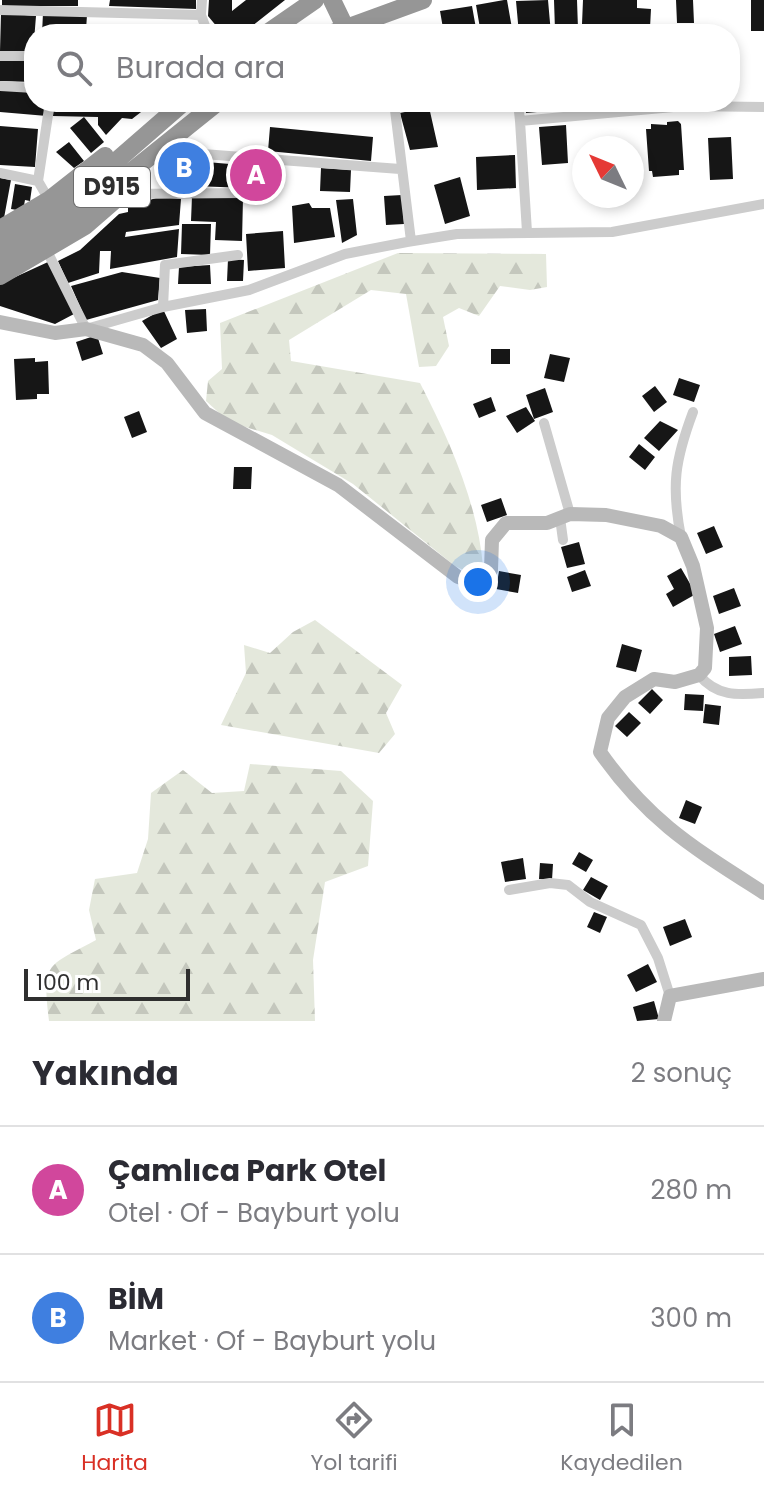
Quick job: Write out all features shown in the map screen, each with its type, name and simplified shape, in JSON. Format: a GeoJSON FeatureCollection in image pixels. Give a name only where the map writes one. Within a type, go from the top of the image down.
{"type":"FeatureCollection","features":[{"type":"Feature","properties":{"kind":"highway"},"geometry":{"type":"LineString","coordinates":[[280,24],[315,0]]}},
{"type":"Feature","properties":{"kind":"highway"},"geometry":{"type":"LineString","coordinates":[[332,0],[336,24]]}},
{"type":"Feature","properties":{"kind":"highway"},"geometry":{"type":"LineString","coordinates":[[375,24],[390,5],[423,0]]}},
{"type":"Feature","properties":{"kind":"highway","name":"D915"},"geometry":{"type":"LineString","coordinates":[[0,248],[53,216],[172,112]]}},
{"type":"Feature","properties":{"kind":"highway","name":"D915"},"geometry":{"type":"LineString","coordinates":[[0,262],[81,212],[205,112]]}},
{"type":"Feature","properties":{"kind":"highway"},"geometry":{"type":"LineString","coordinates":[[0,276],[47,251],[94,219],[183,129]]}},
{"type":"Feature","properties":{"kind":"highway"},"geometry":{"type":"LineString","coordinates":[[0,229],[49,200],[108,154],[139,140]]}},
{"type":"Feature","properties":{"kind":"street"},"geometry":{"type":"LineString","coordinates":[[202,0],[201,15],[204,24]]}},
{"type":"Feature","properties":{"kind":"street"},"geometry":{"type":"LineString","coordinates":[[0,10],[201,15]]}},
{"type":"Feature","properties":{"kind":"street"},"geometry":{"type":"LineString","coordinates":[[0,56],[24,56]]}},
{"type":"Feature","properties":{"kind":"street"},"geometry":{"type":"LineString","coordinates":[[0,86],[24,87]]}},
{"type":"Feature","properties":{"kind":"street"},"geometry":{"type":"LineString","coordinates":[[740,107],[764,107]]}},
{"type":"Feature","properties":{"kind":"street"},"geometry":{"type":"LineString","coordinates":[[48,112],[38,181],[49,200]]}},
{"type":"Feature","properties":{"kind":"street"},"geometry":{"type":"LineString","coordinates":[[395,112],[400,169],[408,194],[411,241]]}},
{"type":"Feature","properties":{"kind":"street"},"geometry":{"type":"LineString","coordinates":[[519,112],[527,232]]}},
{"type":"Feature","properties":{"kind":"street"},"geometry":{"type":"LineString","coordinates":[[520,121],[618,112]]}},
{"type":"Feature","properties":{"kind":"street"},"geometry":{"type":"LineString","coordinates":[[163,151],[400,169]]}},
{"type":"Feature","properties":{"kind":"street"},"geometry":{"type":"LineString","coordinates":[[0,173],[38,181]]}},
{"type":"Feature","properties":{"kind":"street"},"geometry":{"type":"LineString","coordinates":[[122,194],[245,193]]}},
{"type":"Feature","properties":{"kind":"street"},"geometry":{"type":"LineString","coordinates":[[0,322],[55,333],[86,329],[163,307],[249,290],[345,254],[411,241],[457,234],[612,232],[764,204]]}},
{"type":"Feature","properties":{"kind":"street"},"geometry":{"type":"LineString","coordinates":[[47,251],[86,329]]}},
{"type":"Feature","properties":{"kind":"street"},"geometry":{"type":"LineString","coordinates":[[163,307],[165,265],[238,255]]}},
{"type":"Feature","properties":{"kind":"street"},"geometry":{"type":"LineString","coordinates":[[86,329],[113,334],[143,345],[167,363],[205,413],[338,485],[458,577],[481,585],[491,570],[492,540],[506,523],[547,523],[565,516],[606,515],[647,523],[681,537]]}},
{"type":"Feature","properties":{"kind":"street"},"geometry":{"type":"LineString","coordinates":[[693,412],[674,466],[674,501],[707,628],[705,668],[699,675],[675,682],[654,679],[625,697],[608,718],[600,752],[624,786],[659,823],[764,893]]}},
{"type":"Feature","properties":{"kind":"street"},"geometry":{"type":"LineString","coordinates":[[544,423],[565,516],[563,540]]}},
{"type":"Feature","properties":{"kind":"street"},"geometry":{"type":"LineString","coordinates":[[699,675],[706,683],[726,694],[764,693]]}},
{"type":"Feature","properties":{"kind":"street"},"geometry":{"type":"LineString","coordinates":[[509,890],[550,883],[568,885],[590,902],[641,925],[658,958],[670,996],[664,1021]]}},
{"type":"Feature","properties":{"kind":"street"},"geometry":{"type":"LineString","coordinates":[[670,996],[764,979]]}},
{"type":"Feature","properties":{"kind":"green space"},"geometry":{"type":"Polygon","coordinates":[[[398,253],[546,254],[547,287],[530,290],[500,286],[479,316],[459,308],[443,317],[449,346],[436,366],[419,367],[406,294],[371,290],[289,340],[291,361],[420,383],[469,496],[483,567],[473,575],[455,566],[353,484],[272,435],[229,422],[206,401],[208,381],[222,369],[220,323],[398,253]]]}},
{"type":"Feature","properties":{"kind":"green space"},"geometry":{"type":"Polygon","coordinates":[[[315,620],[402,685],[386,713],[395,734],[379,753],[221,725],[246,673],[244,645],[270,653],[293,632],[315,620]]]}},
{"type":"Feature","properties":{"kind":"green space"},"geometry":{"type":"Polygon","coordinates":[[[250,764],[341,771],[373,801],[368,866],[325,882],[313,960],[315,1021],[49,1021],[46,987],[51,968],[96,940],[89,910],[95,879],[137,873],[148,839],[151,793],[183,770],[212,793],[244,791],[250,764]]]}},
{"type":"Feature","properties":{"kind":"building"},"geometry":{"type":"Polygon","coordinates":[[[2,0],[78,0],[78,6],[2,6],[2,0]]]}},
{"type":"Feature","properties":{"kind":"building"},"geometry":{"type":"Polygon","coordinates":[[[110,0],[196,0],[196,9],[109,6],[110,0]]]}},
{"type":"Feature","properties":{"kind":"building"},"geometry":{"type":"Polygon","coordinates":[[[209,0],[232,0],[232,11],[246,0],[285,0],[255,24],[215,24],[208,16],[209,0]]]}},
{"type":"Feature","properties":{"kind":"building"},"geometry":{"type":"Polygon","coordinates":[[[507,0],[511,24],[479,24],[476,5],[507,0]]]}},
{"type":"Feature","properties":{"kind":"building"},"geometry":{"type":"Polygon","coordinates":[[[548,0],[550,24],[518,24],[516,1],[548,0]]]}},
{"type":"Feature","properties":{"kind":"building"},"geometry":{"type":"Polygon","coordinates":[[[554,0],[577,0],[578,24],[555,24],[554,0]]]}},
{"type":"Feature","properties":{"kind":"building"},"geometry":{"type":"Polygon","coordinates":[[[583,0],[637,0],[637,8],[651,9],[650,24],[582,24],[583,0]]]}},
{"type":"Feature","properties":{"kind":"building"},"geometry":{"type":"Polygon","coordinates":[[[676,0],[693,0],[694,23],[677,23],[676,0]]]}},
{"type":"Feature","properties":{"kind":"building"},"geometry":{"type":"Polygon","coordinates":[[[751,0],[764,0],[764,31],[751,31],[751,0]]]}},
{"type":"Feature","properties":{"kind":"building"},"geometry":{"type":"Polygon","coordinates":[[[472,6],[475,24],[442,24],[440,11],[472,6]]]}},
{"type":"Feature","properties":{"kind":"building"},"geometry":{"type":"Polygon","coordinates":[[[1,13],[36,16],[35,24],[24,24],[24,52],[0,51],[1,13]]]}},
{"type":"Feature","properties":{"kind":"building"},"geometry":{"type":"Polygon","coordinates":[[[43,13],[87,15],[86,24],[42,24],[43,13]]]}},
{"type":"Feature","properties":{"kind":"building"},"geometry":{"type":"Polygon","coordinates":[[[0,59],[24,60],[24,82],[0,81],[0,59]]]}},
{"type":"Feature","properties":{"kind":"building"},"geometry":{"type":"Polygon","coordinates":[[[0,89],[24,91],[24,112],[47,112],[47,116],[0,112],[0,89]]]}},
{"type":"Feature","properties":{"kind":"building"},"geometry":{"type":"Polygon","coordinates":[[[53,112],[141,112],[132,119],[122,118],[106,135],[98,125],[98,117],[53,116],[53,112]]]}},
{"type":"Feature","properties":{"kind":"building"},"geometry":{"type":"Polygon","coordinates":[[[430,112],[438,147],[410,150],[400,113],[430,112]]]}},
{"type":"Feature","properties":{"kind":"building"},"geometry":{"type":"Polygon","coordinates":[[[84,117],[104,142],[91,153],[70,128],[84,117]]]}},
{"type":"Feature","properties":{"kind":"building"},"geometry":{"type":"Polygon","coordinates":[[[678,121],[681,124],[684,170],[679,170],[679,175],[653,177],[652,171],[649,171],[646,129],[651,129],[651,124],[667,125],[667,122],[678,121]]]}},
{"type":"Feature","properties":{"kind":"building"},"geometry":{"type":"Polygon","coordinates":[[[566,125],[568,163],[542,165],[539,127],[566,125]]]}},
{"type":"Feature","properties":{"kind":"building"},"geometry":{"type":"Polygon","coordinates":[[[0,126],[38,129],[35,167],[0,165],[0,126]]]}},
{"type":"Feature","properties":{"kind":"building"},"geometry":{"type":"Polygon","coordinates":[[[270,127],[373,137],[371,161],[268,151],[270,127]]]}},
{"type":"Feature","properties":{"kind":"building"},"geometry":{"type":"Polygon","coordinates":[[[731,137],[733,179],[710,180],[708,138],[731,137]]]}},
{"type":"Feature","properties":{"kind":"building"},"geometry":{"type":"Polygon","coordinates":[[[69,142],[84,161],[74,168],[56,152],[69,142]]]}},
{"type":"Feature","properties":{"kind":"building"},"geometry":{"type":"Polygon","coordinates":[[[515,155],[516,188],[477,190],[476,157],[515,155]]]}},
{"type":"Feature","properties":{"kind":"building"},"geometry":{"type":"Polygon","coordinates":[[[183,160],[265,167],[264,184],[248,183],[247,188],[167,185],[169,174],[183,160]]]}},
{"type":"Feature","properties":{"kind":"building"},"geometry":{"type":"Polygon","coordinates":[[[321,168],[351,170],[350,192],[320,191],[321,168]]]}},
{"type":"Feature","properties":{"kind":"building"},"geometry":{"type":"Polygon","coordinates":[[[460,177],[470,216],[445,224],[434,185],[460,177]]]}},
{"type":"Feature","properties":{"kind":"building"},"geometry":{"type":"Polygon","coordinates":[[[0,178],[11,180],[4,218],[0,220],[0,178]]]}},
{"type":"Feature","properties":{"kind":"building"},"geometry":{"type":"Polygon","coordinates":[[[15,184],[32,187],[30,201],[25,200],[23,211],[11,209],[15,184]]]}},
{"type":"Feature","properties":{"kind":"building"},"geometry":{"type":"Polygon","coordinates":[[[402,195],[404,224],[386,225],[384,196],[402,195]]]}},
{"type":"Feature","properties":{"kind":"building"},"geometry":{"type":"Polygon","coordinates":[[[192,196],[243,198],[242,241],[215,240],[216,222],[191,221],[192,196]]]}},
{"type":"Feature","properties":{"kind":"building"},"geometry":{"type":"Polygon","coordinates":[[[159,197],[181,199],[179,225],[126,232],[125,237],[179,229],[177,257],[110,269],[111,251],[100,251],[99,273],[68,283],[58,261],[80,250],[119,214],[128,212],[128,207],[159,197]]]}},
{"type":"Feature","properties":{"kind":"building"},"geometry":{"type":"Polygon","coordinates":[[[353,199],[357,235],[342,243],[336,200],[353,199]]]}},
{"type":"Feature","properties":{"kind":"building"},"geometry":{"type":"Polygon","coordinates":[[[309,203],[312,208],[330,208],[335,237],[294,243],[292,206],[309,203]]]}},
{"type":"Feature","properties":{"kind":"building"},"geometry":{"type":"Polygon","coordinates":[[[182,224],[211,224],[210,255],[181,254],[182,224]]]}},
{"type":"Feature","properties":{"kind":"building"},"geometry":{"type":"Polygon","coordinates":[[[283,231],[285,268],[248,271],[246,234],[283,231]]]}},
{"type":"Feature","properties":{"kind":"building"},"geometry":{"type":"Polygon","coordinates":[[[228,259],[244,260],[243,281],[227,281],[228,259]]]}},
{"type":"Feature","properties":{"kind":"building"},"geometry":{"type":"Polygon","coordinates":[[[48,262],[74,314],[55,324],[0,306],[0,284],[48,262]]]}},
{"type":"Feature","properties":{"kind":"building"},"geometry":{"type":"Polygon","coordinates":[[[210,265],[211,284],[178,284],[179,267],[210,265]]]}},
{"type":"Feature","properties":{"kind":"building"},"geometry":{"type":"Polygon","coordinates":[[[122,272],[160,278],[158,300],[86,320],[71,286],[122,272]]]}},
{"type":"Feature","properties":{"kind":"building"},"geometry":{"type":"Polygon","coordinates":[[[163,309],[177,339],[161,348],[142,321],[163,309]]]}},
{"type":"Feature","properties":{"kind":"building"},"geometry":{"type":"Polygon","coordinates":[[[206,309],[207,331],[187,333],[185,310],[206,309]]]}},
{"type":"Feature","properties":{"kind":"building"},"geometry":{"type":"Polygon","coordinates":[[[97,335],[103,354],[82,361],[76,342],[97,335]]]}},
{"type":"Feature","properties":{"kind":"building"},"geometry":{"type":"Polygon","coordinates":[[[491,349],[510,349],[510,364],[491,364],[491,349]]]}},
{"type":"Feature","properties":{"kind":"building"},"geometry":{"type":"Polygon","coordinates":[[[550,354],[570,358],[564,382],[544,378],[550,354]]]}},
{"type":"Feature","properties":{"kind":"building"},"geometry":{"type":"Polygon","coordinates":[[[35,358],[35,362],[48,361],[49,394],[37,394],[37,399],[16,400],[14,359],[35,358]]]}},
{"type":"Feature","properties":{"kind":"building"},"geometry":{"type":"Polygon","coordinates":[[[679,378],[700,385],[694,402],[673,395],[679,378]]]}},
{"type":"Feature","properties":{"kind":"building"},"geometry":{"type":"Polygon","coordinates":[[[655,386],[667,402],[654,412],[642,396],[655,386]]]}},
{"type":"Feature","properties":{"kind":"building"},"geometry":{"type":"Polygon","coordinates":[[[545,388],[553,412],[534,419],[526,395],[545,388]]]}},
{"type":"Feature","properties":{"kind":"building"},"geometry":{"type":"Polygon","coordinates":[[[491,397],[496,411],[479,418],[473,404],[491,397]]]}},
{"type":"Feature","properties":{"kind":"building"},"geometry":{"type":"Polygon","coordinates":[[[526,407],[535,421],[517,433],[506,416],[526,407]]]}},
{"type":"Feature","properties":{"kind":"building"},"geometry":{"type":"Polygon","coordinates":[[[139,411],[147,432],[132,438],[124,417],[139,411]]]}},
{"type":"Feature","properties":{"kind":"building"},"geometry":{"type":"Polygon","coordinates":[[[660,421],[678,430],[659,451],[644,438],[660,421]]]}},
{"type":"Feature","properties":{"kind":"building"},"geometry":{"type":"Polygon","coordinates":[[[639,444],[655,457],[645,470],[629,457],[639,444]]]}},
{"type":"Feature","properties":{"kind":"building"},"geometry":{"type":"Polygon","coordinates":[[[234,467],[252,467],[251,489],[233,489],[234,467]]]}},
{"type":"Feature","properties":{"kind":"building"},"geometry":{"type":"Polygon","coordinates":[[[501,498],[507,515],[487,522],[481,505],[501,498]]]}},
{"type":"Feature","properties":{"kind":"building"},"geometry":{"type":"Polygon","coordinates":[[[714,526],[723,547],[706,554],[697,533],[714,526]]]}},
{"type":"Feature","properties":{"kind":"building"},"geometry":{"type":"Polygon","coordinates":[[[579,542],[585,564],[567,568],[561,547],[579,542]]]}},
{"type":"Feature","properties":{"kind":"building"},"geometry":{"type":"Polygon","coordinates":[[[681,568],[696,594],[673,607],[666,594],[674,589],[667,576],[681,568]]]}},
{"type":"Feature","properties":{"kind":"building"},"geometry":{"type":"Polygon","coordinates":[[[585,570],[591,586],[572,592],[567,577],[585,570]]]}},
{"type":"Feature","properties":{"kind":"building"},"geometry":{"type":"Polygon","coordinates":[[[499,571],[521,575],[518,593],[496,589],[499,571]]]}},
{"type":"Feature","properties":{"kind":"building"},"geometry":{"type":"Polygon","coordinates":[[[734,588],[741,606],[719,614],[713,596],[734,588]]]}},
{"type":"Feature","properties":{"kind":"building"},"geometry":{"type":"Polygon","coordinates":[[[735,626],[742,644],[720,652],[714,634],[735,626]]]}},
{"type":"Feature","properties":{"kind":"building"},"geometry":{"type":"Polygon","coordinates":[[[622,644],[642,650],[636,672],[616,667],[622,644]]]}},
{"type":"Feature","properties":{"kind":"building"},"geometry":{"type":"Polygon","coordinates":[[[751,656],[752,675],[729,676],[729,657],[751,656]]]}},
{"type":"Feature","properties":{"kind":"building"},"geometry":{"type":"Polygon","coordinates":[[[652,689],[663,700],[650,714],[638,703],[652,689]]]}},
{"type":"Feature","properties":{"kind":"building"},"geometry":{"type":"Polygon","coordinates":[[[685,694],[704,695],[703,711],[684,710],[685,694]]]}},
{"type":"Feature","properties":{"kind":"building"},"geometry":{"type":"Polygon","coordinates":[[[705,704],[721,706],[719,725],[703,723],[705,704]]]}},
{"type":"Feature","properties":{"kind":"building"},"geometry":{"type":"Polygon","coordinates":[[[629,712],[641,723],[627,737],[615,726],[629,712]]]}},
{"type":"Feature","properties":{"kind":"building"},"geometry":{"type":"Polygon","coordinates":[[[686,800],[702,807],[695,824],[679,818],[686,800]]]}},
{"type":"Feature","properties":{"kind":"building"},"geometry":{"type":"Polygon","coordinates":[[[579,852],[593,860],[586,872],[572,864],[579,852]]]}},
{"type":"Feature","properties":{"kind":"building"},"geometry":{"type":"Polygon","coordinates":[[[523,858],[526,879],[505,882],[501,862],[523,858]]]}},
{"type":"Feature","properties":{"kind":"building"},"geometry":{"type":"Polygon","coordinates":[[[540,863],[553,864],[552,880],[539,879],[540,863]]]}},
{"type":"Feature","properties":{"kind":"building"},"geometry":{"type":"Polygon","coordinates":[[[591,877],[608,886],[600,900],[583,890],[591,877]]]}},
{"type":"Feature","properties":{"kind":"building"},"geometry":{"type":"Polygon","coordinates":[[[594,912],[607,917],[600,933],[587,927],[594,912]]]}},
{"type":"Feature","properties":{"kind":"building"},"geometry":{"type":"Polygon","coordinates":[[[685,919],[692,937],[670,946],[663,927],[685,919]]]}},
{"type":"Feature","properties":{"kind":"building"},"geometry":{"type":"Polygon","coordinates":[[[648,964],[657,982],[636,992],[627,975],[648,964]]]}},
{"type":"Feature","properties":{"kind":"building"},"geometry":{"type":"Polygon","coordinates":[[[654,1001],[659,1019],[637,1021],[633,1007],[654,1001]]]}},
{"type":"Feature","properties":{"kind":"place","name":"BİM"},"geometry":{"type":"Point","coordinates":[184,168]}},
{"type":"Feature","properties":{"kind":"place","name":"Çamlıca Park Otel"},"geometry":{"type":"Point","coordinates":[256,175]}}]}
